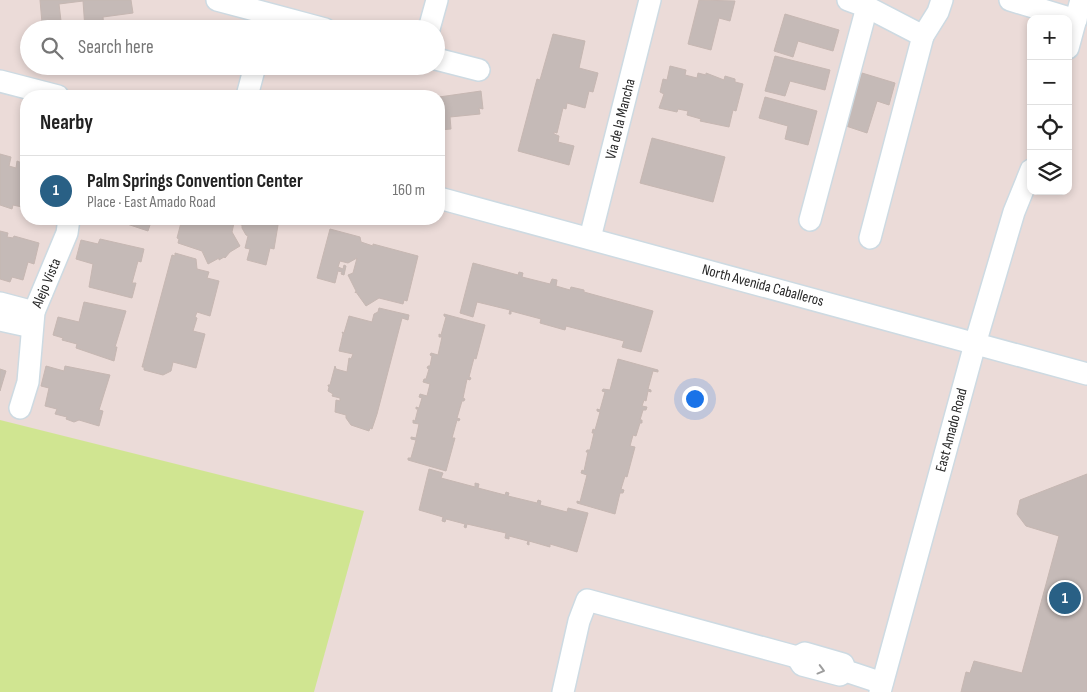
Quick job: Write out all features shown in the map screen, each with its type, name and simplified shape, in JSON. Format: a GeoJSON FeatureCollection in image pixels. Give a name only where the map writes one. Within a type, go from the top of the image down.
{"type":"FeatureCollection","features":[{"type":"Feature","properties":{"kind":"street"},"geometry":{"type":"LineString","coordinates":[[217,0],[292,20]]}},
{"type":"Feature","properties":{"kind":"street"},"geometry":{"type":"LineString","coordinates":[[432,20],[437,0]]}},
{"type":"Feature","properties":{"kind":"street","name":"Via de la Mancha"},"geometry":{"type":"LineString","coordinates":[[590,238],[650,0]]}},
{"type":"Feature","properties":{"kind":"street"},"geometry":{"type":"LineString","coordinates":[[870,238],[923,36],[938,12],[942,0]]}},
{"type":"Feature","properties":{"kind":"street"},"geometry":{"type":"LineString","coordinates":[[1010,0],[1076,20]]}},
{"type":"Feature","properties":{"kind":"street"},"geometry":{"type":"LineString","coordinates":[[1072,34],[1081,0]]}},
{"type":"Feature","properties":{"kind":"street"},"geometry":{"type":"LineString","coordinates":[[810,220],[857,3],[923,36]]}},
{"type":"Feature","properties":{"kind":"street"},"geometry":{"type":"LineString","coordinates":[[445,61],[479,70]]}},
{"type":"Feature","properties":{"kind":"street"},"geometry":{"type":"LineString","coordinates":[[249,90],[253,75]]}},
{"type":"Feature","properties":{"kind":"street"},"geometry":{"type":"LineString","coordinates":[[0,81],[35,90]]}},
{"type":"Feature","properties":{"kind":"street","name":"East Amado Road"},"geometry":{"type":"LineString","coordinates":[[881,688],[975,344],[1014,212],[1027,180]]}},
{"type":"Feature","properties":{"kind":"street","name":"North Avenida Caballeros"},"geometry":{"type":"LineString","coordinates":[[445,200],[1087,374]]}},
{"type":"Feature","properties":{"kind":"street","name":"Alejo Vista"},"geometry":{"type":"LineString","coordinates":[[20,408],[28,382],[33,320],[67,233],[68,225]]}},
{"type":"Feature","properties":{"kind":"street"},"geometry":{"type":"LineString","coordinates":[[0,303],[33,320]]}},
{"type":"Feature","properties":{"kind":"street"},"geometry":{"type":"LineString","coordinates":[[0,320],[33,320]]}},
{"type":"Feature","properties":{"kind":"street"},"geometry":{"type":"LineString","coordinates":[[563,692],[579,621],[587,600],[798,657],[805,653],[842,664],[846,671],[881,688]]}},
{"type":"Feature","properties":{"kind":"green space"},"geometry":{"type":"Polygon","coordinates":[[[0,420],[364,511],[314,692],[0,692],[0,420]]]}},
{"type":"Feature","properties":{"kind":"building"},"geometry":{"type":"Polygon","coordinates":[[[40,0],[131,0],[133,13],[103,17],[103,20],[84,20],[83,1],[59,4],[61,20],[42,20],[40,0]]]}},
{"type":"Feature","properties":{"kind":"building"},"geometry":{"type":"Polygon","coordinates":[[[699,0],[735,1],[730,21],[719,18],[711,50],[688,44],[699,0]]]}},
{"type":"Feature","properties":{"kind":"building"},"geometry":{"type":"Polygon","coordinates":[[[785,14],[839,30],[833,51],[798,41],[793,57],[774,51],[785,14]]]}},
{"type":"Feature","properties":{"kind":"building"},"geometry":{"type":"Polygon","coordinates":[[[553,34],[585,41],[579,68],[598,73],[593,92],[589,91],[585,108],[567,103],[566,109],[563,108],[557,133],[554,132],[554,134],[559,136],[558,142],[574,146],[569,165],[518,151],[537,79],[540,80],[553,34]]]}},
{"type":"Feature","properties":{"kind":"building"},"geometry":{"type":"Polygon","coordinates":[[[775,56],[830,70],[825,90],[790,81],[785,96],[765,91],[775,56]]]}},
{"type":"Feature","properties":{"kind":"building"},"geometry":{"type":"Polygon","coordinates":[[[670,66],[686,70],[685,75],[697,78],[698,73],[706,75],[706,73],[724,80],[725,76],[743,84],[736,111],[733,110],[729,127],[700,121],[701,119],[687,115],[688,111],[678,109],[677,112],[659,108],[664,94],[660,92],[663,79],[667,80],[670,66]]]}},
{"type":"Feature","properties":{"kind":"building"},"geometry":{"type":"Polygon","coordinates":[[[862,73],[895,83],[889,105],[877,101],[867,133],[846,126],[862,73]]]}},
{"type":"Feature","properties":{"kind":"building"},"geometry":{"type":"Polygon","coordinates":[[[481,91],[483,109],[479,108],[480,114],[450,117],[451,129],[445,130],[445,96],[481,91]]]}},
{"type":"Feature","properties":{"kind":"building"},"geometry":{"type":"Polygon","coordinates":[[[765,97],[817,111],[808,145],[785,139],[788,126],[759,118],[765,97]]]}},
{"type":"Feature","properties":{"kind":"building"},"geometry":{"type":"Polygon","coordinates":[[[652,138],[725,157],[713,202],[640,183],[652,138]]]}},
{"type":"Feature","properties":{"kind":"building"},"geometry":{"type":"Polygon","coordinates":[[[0,154],[11,157],[9,166],[16,168],[17,161],[20,162],[20,207],[13,205],[12,209],[0,205],[0,154]]]}},
{"type":"Feature","properties":{"kind":"building"},"geometry":{"type":"Polygon","coordinates":[[[130,225],[150,225],[148,231],[130,225]]]}},
{"type":"Feature","properties":{"kind":"building"},"geometry":{"type":"Polygon","coordinates":[[[180,225],[234,225],[232,232],[240,246],[230,252],[225,258],[219,260],[219,258],[208,264],[202,251],[178,243],[179,239],[177,238],[180,225]]]}},
{"type":"Feature","properties":{"kind":"building"},"geometry":{"type":"Polygon","coordinates":[[[242,225],[278,225],[274,249],[270,248],[266,265],[247,260],[250,249],[245,248],[248,236],[242,225]]]}},
{"type":"Feature","properties":{"kind":"building"},"geometry":{"type":"Polygon","coordinates":[[[330,229],[360,237],[361,242],[373,246],[373,244],[418,256],[407,301],[404,300],[403,304],[379,298],[366,306],[355,293],[356,291],[348,275],[353,273],[357,258],[348,263],[340,261],[338,267],[343,269],[344,265],[346,266],[344,275],[338,271],[335,283],[317,278],[330,229]]]}},
{"type":"Feature","properties":{"kind":"building"},"geometry":{"type":"Polygon","coordinates":[[[0,231],[8,233],[7,237],[13,238],[14,236],[39,243],[34,264],[28,262],[23,280],[12,277],[10,282],[0,279],[0,231]]]}},
{"type":"Feature","properties":{"kind":"building"},"geometry":{"type":"Polygon","coordinates":[[[100,239],[144,249],[141,262],[138,261],[132,283],[136,283],[132,298],[89,287],[93,264],[76,259],[81,240],[98,244],[100,239]]]}},
{"type":"Feature","properties":{"kind":"building"},"geometry":{"type":"Polygon","coordinates":[[[175,253],[196,259],[197,269],[209,272],[207,278],[219,281],[210,316],[197,312],[195,317],[197,318],[193,331],[205,334],[196,368],[173,362],[171,371],[163,375],[144,370],[144,367],[142,367],[172,255],[175,256],[175,253]]]}},
{"type":"Feature","properties":{"kind":"building"},"geometry":{"type":"Polygon","coordinates":[[[473,263],[518,275],[519,272],[523,273],[522,277],[550,284],[552,279],[557,280],[556,286],[570,290],[571,287],[584,290],[584,292],[653,311],[641,352],[622,347],[624,341],[566,326],[565,330],[540,323],[541,319],[511,311],[511,314],[509,314],[510,310],[477,302],[473,317],[460,313],[473,263]]]}},
{"type":"Feature","properties":{"kind":"building"},"geometry":{"type":"Polygon","coordinates":[[[84,302],[126,311],[115,347],[117,347],[114,361],[76,348],[77,344],[62,340],[63,338],[53,335],[58,317],[79,322],[84,302]]]}},
{"type":"Feature","properties":{"kind":"building"},"geometry":{"type":"Polygon","coordinates":[[[379,308],[409,315],[408,320],[402,318],[377,414],[372,429],[370,428],[369,431],[351,425],[346,415],[335,412],[336,400],[340,401],[340,398],[332,396],[333,394],[328,391],[328,385],[330,385],[335,366],[336,369],[347,372],[349,358],[351,359],[353,354],[339,351],[342,332],[344,333],[349,316],[372,322],[374,314],[378,312],[379,308]]]}},
{"type":"Feature","properties":{"kind":"building"},"geometry":{"type":"Polygon","coordinates":[[[444,314],[485,325],[476,359],[474,358],[469,377],[471,378],[470,380],[467,379],[463,398],[465,399],[462,401],[457,418],[460,419],[459,421],[457,420],[452,438],[455,438],[446,471],[408,460],[408,458],[411,458],[416,440],[411,439],[411,437],[416,438],[419,424],[413,423],[418,409],[416,407],[419,408],[422,398],[419,397],[420,394],[427,396],[430,384],[423,382],[429,369],[427,368],[430,366],[431,353],[438,355],[442,337],[439,337],[439,334],[441,335],[446,317],[444,314]]]}},
{"type":"Feature","properties":{"kind":"building"},"geometry":{"type":"Polygon","coordinates":[[[618,359],[658,370],[658,372],[653,371],[648,389],[651,392],[648,391],[646,401],[644,400],[642,406],[647,407],[646,410],[643,410],[640,420],[642,420],[642,423],[640,423],[636,436],[633,435],[630,446],[635,447],[627,477],[625,476],[621,489],[624,490],[623,493],[620,493],[615,514],[577,503],[577,501],[580,502],[587,475],[581,473],[582,470],[584,471],[588,452],[586,452],[590,450],[594,433],[592,433],[593,429],[595,430],[600,412],[597,409],[600,410],[605,392],[602,391],[603,389],[610,390],[618,359]]]}},
{"type":"Feature","properties":{"kind":"building"},"geometry":{"type":"Polygon","coordinates":[[[46,366],[64,371],[65,366],[110,375],[99,410],[103,411],[99,426],[79,420],[74,422],[66,419],[67,417],[55,414],[57,409],[45,406],[49,388],[41,386],[46,366]]]}},
{"type":"Feature","properties":{"kind":"building"},"geometry":{"type":"Polygon","coordinates":[[[0,369],[6,371],[0,391],[0,369]]]}},
{"type":"Feature","properties":{"kind":"building"},"geometry":{"type":"Polygon","coordinates":[[[429,469],[443,473],[441,478],[475,487],[475,483],[479,484],[478,488],[505,495],[506,492],[509,493],[508,496],[537,503],[538,500],[541,501],[540,505],[567,512],[568,508],[588,513],[577,552],[550,544],[550,547],[529,541],[529,545],[527,544],[528,541],[509,536],[509,539],[505,538],[506,533],[467,524],[466,528],[464,527],[465,524],[446,519],[445,522],[442,521],[443,517],[419,510],[429,469]]]}},
{"type":"Feature","properties":{"kind":"building"},"geometry":{"type":"Polygon","coordinates":[[[1087,474],[1087,692],[961,692],[966,672],[970,673],[974,661],[1022,673],[1059,536],[1026,526],[1017,514],[1020,500],[1087,474]]]}},
{"type":"Feature","properties":{"kind":"place","name":"Palm Springs Convention Center"},"geometry":{"type":"Point","coordinates":[1065,598]}}]}
